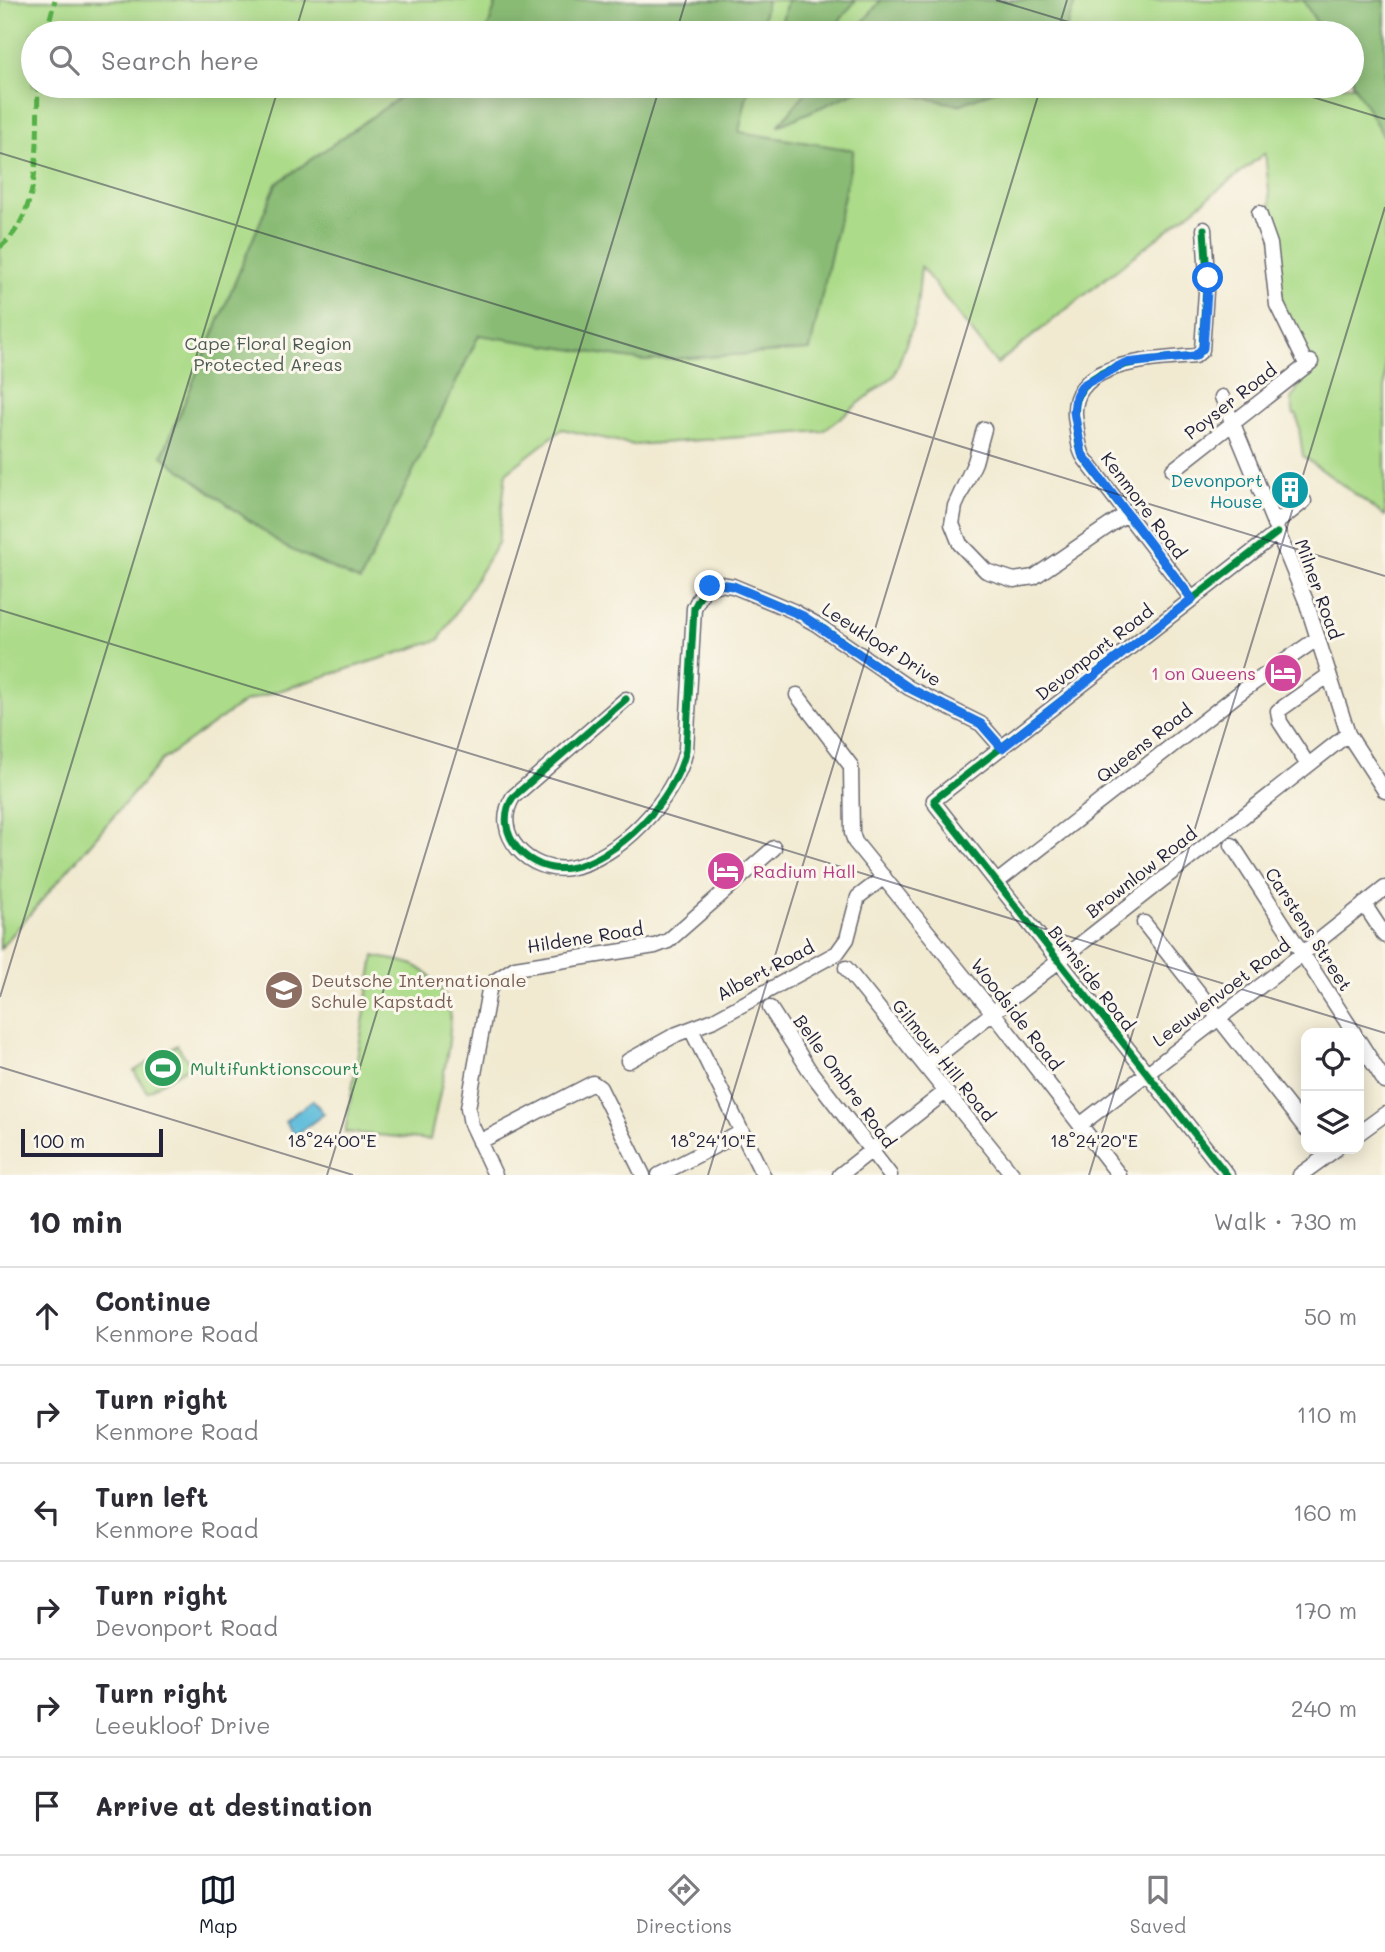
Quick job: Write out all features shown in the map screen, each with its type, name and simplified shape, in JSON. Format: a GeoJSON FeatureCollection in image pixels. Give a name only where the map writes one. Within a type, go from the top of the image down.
{"type":"FeatureCollection","features":[{"type":"Feature","properties":{"kind":"street","name":"Poyser Road"},"geometry":{"type":"LineString","coordinates":[[1172,470],[1309,364],[1277,305],[1270,244],[1259,213]]}},
{"type":"Feature","properties":{"kind":"street","name":"Kenmore Road"},"geometry":{"type":"LineString","coordinates":[[1192,599],[1082,454],[1074,412],[1075,400],[1083,385],[1125,363],[1195,356],[1202,350],[1208,278],[1204,229]]}},
{"type":"Feature","properties":{"kind":"street","name":"Milner Road"},"geometry":{"type":"LineString","coordinates":[[1222,397],[1303,592],[1348,734],[1385,791]]}},
{"type":"Feature","properties":{"kind":"street"},"geometry":{"type":"LineString","coordinates":[[984,429],[975,462],[955,506],[951,524],[960,544],[986,572],[1014,580],[1034,577],[1126,514]]}},
{"type":"Feature","properties":{"kind":"street","name":"Devonport Road"},"geometry":{"type":"LineString","coordinates":[[934,800],[1192,599],[1304,501]]}},
{"type":"Feature","properties":{"kind":"street","name":"Leeukloof Drive"},"geometry":{"type":"LineString","coordinates":[[626,699],[509,802],[504,823],[507,833],[515,846],[537,862],[550,867],[569,868],[612,849],[643,822],[665,796],[682,764],[686,750],[694,608],[704,589],[715,585],[733,586],[803,616],[909,688],[981,724],[1002,748]]}},
{"type":"Feature","properties":{"kind":"street","name":"Queens Road"},"geometry":{"type":"LineString","coordinates":[[997,882],[1242,691],[1318,638]]}},
{"type":"Feature","properties":{"kind":"street"},"geometry":{"type":"LineString","coordinates":[[1308,765],[1280,722],[1278,711],[1329,675]]}},
{"type":"Feature","properties":{"kind":"street","name":"Woodside Road"},"geometry":{"type":"LineString","coordinates":[[797,695],[851,766],[852,836],[1119,1175]]}},
{"type":"Feature","properties":{"kind":"street","name":"Brownlow Road"},"geometry":{"type":"LineString","coordinates":[[925,1066],[1348,734]]}},
{"type":"Feature","properties":{"kind":"street","name":"Burnside Road"},"geometry":{"type":"LineString","coordinates":[[934,800],[1227,1175]]}},
{"type":"Feature","properties":{"kind":"street","name":"Carstens Street"},"geometry":{"type":"LineString","coordinates":[[1232,845],[1351,1028]]}},
{"type":"Feature","properties":{"kind":"street","name":"Hildene Road"},"geometry":{"type":"LineString","coordinates":[[495,1175],[471,1124],[468,1108],[489,990],[495,981],[515,968],[668,942],[774,848]]}},
{"type":"Feature","properties":{"kind":"street","name":"Albert Road"},"geometry":{"type":"LineString","coordinates":[[628,1061],[714,1020],[837,953],[847,939],[858,897],[884,877]]}},
{"type":"Feature","properties":{"kind":"street","name":"Leeuwenvoet Road"},"geometry":{"type":"LineString","coordinates":[[1080,1125],[1385,888]]}},
{"type":"Feature","properties":{"kind":"street"},"geometry":{"type":"LineString","coordinates":[[1364,904],[1385,936]]}},
{"type":"Feature","properties":{"kind":"street"},"geometry":{"type":"LineString","coordinates":[[1144,922],[1301,1123]]}},
{"type":"Feature","properties":{"kind":"street","name":"Gilmour Hill Road"},"geometry":{"type":"LineString","coordinates":[[846,968],[1013,1175]]}},
{"type":"Feature","properties":{"kind":"street","name":"Belle Ombre Road"},"geometry":{"type":"LineString","coordinates":[[770,1008],[810,1071],[890,1175]]}},
{"type":"Feature","properties":{"kind":"street"},"geometry":{"type":"LineString","coordinates":[[691,1029],[763,1175]]}},
{"type":"Feature","properties":{"kind":"street"},"geometry":{"type":"LineString","coordinates":[[1364,1049],[1385,1082]]}},
{"type":"Feature","properties":{"kind":"street"},"geometry":{"type":"LineString","coordinates":[[480,1142],[595,1083],[600,1088],[643,1175]]}},
{"type":"Feature","properties":{"kind":"street"},"geometry":{"type":"LineString","coordinates":[[840,1175],[945,1092]]}},
{"type":"Feature","properties":{"kind":"street"},"geometry":{"type":"LineString","coordinates":[[1364,1129],[1385,1114]]}},
{"type":"Feature","properties":{"kind":"street"},"geometry":{"type":"LineString","coordinates":[[659,1175],[742,1132]]}},
{"type":"Feature","properties":{"kind":"street"},"geometry":{"type":"LineString","coordinates":[[1311,1172],[1326,1154]]}},
{"type":"Feature","properties":{"kind":"green space","name":"Cape Floral Region Protected Areas"},"geometry":{"type":"Polygon","coordinates":[[[0,0],[1385,0],[1385,516],[1303,456],[1297,415],[1294,415],[1291,399],[1303,380],[1303,357],[1282,313],[1265,153],[997,364],[921,267],[916,317],[894,376],[823,431],[634,445],[562,429],[506,473],[498,543],[439,640],[244,702],[161,761],[0,949],[0,0]]]}},
{"type":"Feature","properties":{"kind":"green space"},"geometry":{"type":"Polygon","coordinates":[[[497,0],[767,0],[763,21],[490,21],[497,0]]]}},
{"type":"Feature","properties":{"kind":"green space"},"geometry":{"type":"Polygon","coordinates":[[[787,0],[856,0],[839,21],[782,21],[787,0]]]}},
{"type":"Feature","properties":{"kind":"green space"},"geometry":{"type":"Polygon","coordinates":[[[881,0],[1076,0],[1069,21],[864,21],[881,0]]]}},
{"type":"Feature","properties":{"kind":"green space"},"geometry":{"type":"Polygon","coordinates":[[[1303,0],[1385,0],[1385,139],[1361,98],[1364,98],[1364,21],[1316,21],[1303,0]]]}},
{"type":"Feature","properties":{"kind":"green space"},"geometry":{"type":"Polygon","coordinates":[[[399,98],[746,98],[739,132],[854,150],[810,350],[645,361],[479,335],[360,581],[285,547],[162,456],[276,184],[399,98]]]}},
{"type":"Feature","properties":{"kind":"green space"},"geometry":{"type":"Polygon","coordinates":[[[801,98],[842,98],[778,126],[801,98]]]}},
{"type":"Feature","properties":{"kind":"green space"},"geometry":{"type":"Polygon","coordinates":[[[926,98],[976,98],[959,105],[926,98]]]}},
{"type":"Feature","properties":{"kind":"green space"},"geometry":{"type":"Polygon","coordinates":[[[374,956],[406,963],[423,971],[435,981],[449,1007],[449,1036],[444,1073],[430,1140],[345,1132],[374,956]]]}},
{"type":"Feature","properties":{"kind":"green space","name":"Multifunktionscourt"},"geometry":{"type":"Polygon","coordinates":[[[177,1045],[191,1065],[147,1092],[134,1071],[177,1045]]]}},
{"type":"Feature","properties":{"kind":"water"},"geometry":{"type":"Polygon","coordinates":[[[313,1100],[324,1114],[295,1135],[285,1121],[313,1100]]]}},
{"type":"Feature","properties":{"kind":"marked path"},"geometry":{"type":"LineString","coordinates":[[49,21],[55,0]]}},
{"type":"Feature","properties":{"kind":"marked path"},"geometry":{"type":"LineString","coordinates":[[0,247],[14,232],[31,194],[37,150],[38,98]]}},
{"type":"Feature","properties":{"kind":"cycle path"},"geometry":{"type":"LineString","coordinates":[[1192,599],[1085,459],[1079,442],[1076,402],[1084,387],[1098,375],[1116,367],[1157,359],[1195,356],[1202,350],[1207,277],[1204,229]]}},
{"type":"Feature","properties":{"kind":"cycle path"},"geometry":{"type":"LineString","coordinates":[[1227,1175],[934,800],[1277,533]]}},
{"type":"Feature","properties":{"kind":"cycle path"},"geometry":{"type":"LineString","coordinates":[[626,699],[513,797],[507,811],[507,825],[510,837],[528,858],[541,865],[569,868],[607,853],[642,824],[670,788],[686,750],[694,608],[704,589],[720,584],[733,586],[793,611],[816,624],[909,688],[981,724],[1002,748]]}},
{"type":"Feature","properties":{"kind":"place","name":"Devonport House"},"geometry":{"type":"Point","coordinates":[1290,490]}},
{"type":"Feature","properties":{"kind":"place","name":"1 on Queens"},"geometry":{"type":"Point","coordinates":[1283,673]}},
{"type":"Feature","properties":{"kind":"place","name":"Radium Hall"},"geometry":{"type":"Point","coordinates":[726,871]}},
{"type":"Feature","properties":{"kind":"place","name":"Deutsche Internationale Schule Kapstadt"},"geometry":{"type":"Point","coordinates":[284,990]}},
{"type":"Feature","properties":{"kind":"place","name":"Multifunktionscourt"},"geometry":{"type":"Point","coordinates":[163,1068]}},
{"type":"Feature","properties":{"kind":"route"},"geometry":{"type":"LineString","coordinates":[[710,586],[733,586],[803,616],[909,688],[972,718],[984,726],[1002,748],[1192,599],[1082,454],[1074,406],[1076,396],[1083,385],[1125,363],[1199,354],[1203,348],[1208,278]]}}]}
